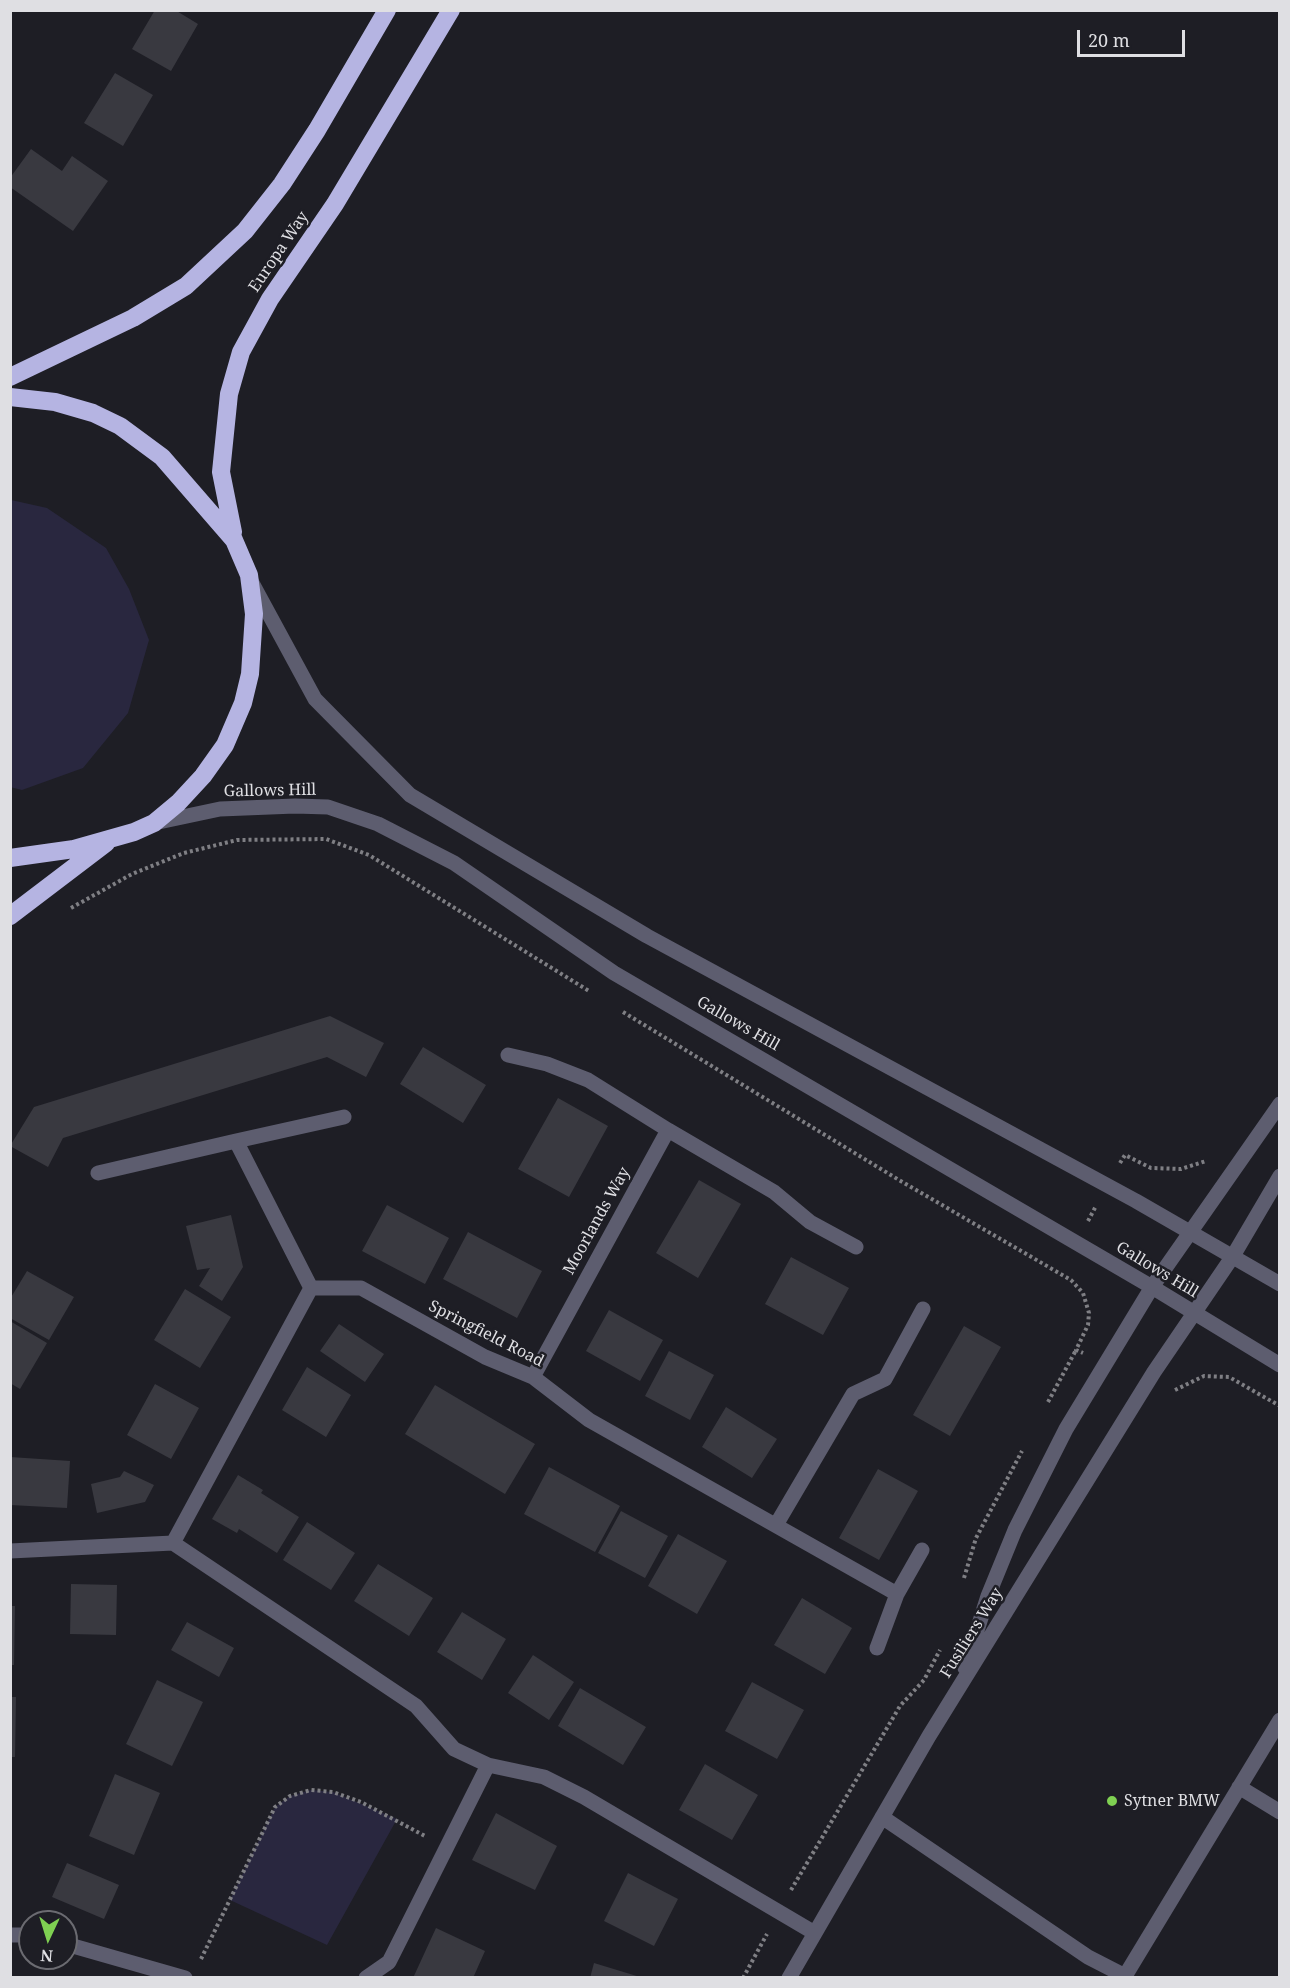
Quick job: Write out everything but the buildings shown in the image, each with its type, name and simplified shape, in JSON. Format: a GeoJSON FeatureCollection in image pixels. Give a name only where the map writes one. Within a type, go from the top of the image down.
{"type":"FeatureCollection","features":[{"type":"Feature","properties":{"kind":"highway"},"geometry":{"type":"LineString","coordinates":[[10,377],[133,318],[186,286],[245,231],[282,184],[318,130],[387,10]]}},
{"type":"Feature","properties":{"kind":"highway","name":"Europa Way"},"geometry":{"type":"LineString","coordinates":[[234,540],[221,472],[229,394],[241,352],[270,299],[335,204],[451,10]]}},
{"type":"Feature","properties":{"kind":"highway"},"geometry":{"type":"LineString","coordinates":[[10,398],[68,405],[93,413],[120,426],[176,470],[234,540],[249,575],[254,614],[253,647],[243,703],[225,745],[203,776],[178,803],[154,823],[112,839],[74,849],[10,858]]}},
{"type":"Feature","properties":{"kind":"highway"},"geometry":{"type":"LineString","coordinates":[[10,916],[112,839]]}},
{"type":"Feature","properties":{"kind":"street","name":"Gallows Hill"},"geometry":{"type":"LineString","coordinates":[[249,575],[315,699],[410,795],[646,936],[1190,1232],[1280,1284]]}},
{"type":"Feature","properties":{"kind":"street","name":"Gallows Hill"},"geometry":{"type":"LineString","coordinates":[[154,823],[220,809],[295,806],[328,807],[378,824],[454,863],[614,973],[1152,1287],[1280,1365]]}},
{"type":"Feature","properties":{"kind":"street"},"geometry":{"type":"LineString","coordinates":[[508,1055],[547,1064],[588,1080],[774,1192],[810,1222],[856,1247]]}},
{"type":"Feature","properties":{"kind":"street"},"geometry":{"type":"LineString","coordinates":[[959,1688],[988,1596],[1036,1487],[1065,1429],[1152,1287],[1280,1104]]}},
{"type":"Feature","properties":{"kind":"street"},"geometry":{"type":"LineString","coordinates":[[98,1173],[344,1117]]}},
{"type":"Feature","properties":{"kind":"street","name":"Moorlands Way"},"geometry":{"type":"LineString","coordinates":[[533,1377],[668,1130]]}},
{"type":"Feature","properties":{"kind":"street"},"geometry":{"type":"LineString","coordinates":[[173,1543],[312,1288],[236,1141]]}},
{"type":"Feature","properties":{"kind":"street","name":"Fusiliers Way"},"geometry":{"type":"LineString","coordinates":[[789,1977],[813,1932],[959,1688],[1154,1372],[1233,1256],[1280,1176]]}},
{"type":"Feature","properties":{"kind":"street","name":"Springfield Road"},"geometry":{"type":"LineString","coordinates":[[312,1288],[361,1288],[485,1357],[533,1377],[589,1420],[897,1593]]}},
{"type":"Feature","properties":{"kind":"street"},"geometry":{"type":"LineString","coordinates":[[776,1525],[853,1394],[885,1379],[923,1309]]}},
{"type":"Feature","properties":{"kind":"street"},"geometry":{"type":"LineString","coordinates":[[10,1551],[173,1543],[416,1706],[454,1749],[488,1765],[544,1777],[584,1797],[813,1932]]}},
{"type":"Feature","properties":{"kind":"street"},"geometry":{"type":"LineString","coordinates":[[877,1648],[897,1593],[922,1550]]}},
{"type":"Feature","properties":{"kind":"street"},"geometry":{"type":"LineString","coordinates":[[882,1817],[1088,1958],[1125,1977],[1280,1720]]}},
{"type":"Feature","properties":{"kind":"street"},"geometry":{"type":"LineString","coordinates":[[366,1977],[389,1962],[488,1765]]}},
{"type":"Feature","properties":{"kind":"street"},"geometry":{"type":"LineString","coordinates":[[1239,1787],[1280,1812]]}},
{"type":"Feature","properties":{"kind":"street"},"geometry":{"type":"LineString","coordinates":[[78,1947],[191,1973]]}},
{"type":"Feature","properties":{"kind":"path"},"geometry":{"type":"LineString","coordinates":[[65,911],[132,874],[184,853],[237,840],[326,839],[380,861],[590,992]]}},
{"type":"Feature","properties":{"kind":"path"},"geometry":{"type":"LineString","coordinates":[[620,1010],[898,1180],[1071,1280],[1083,1293],[1089,1313],[1088,1325],[1043,1413]]}},
{"type":"Feature","properties":{"kind":"path"},"geometry":{"type":"LineString","coordinates":[[1076,1350],[1086,1355]]}},
{"type":"Feature","properties":{"kind":"path"},"geometry":{"type":"LineString","coordinates":[[1169,1397],[1191,1381],[1218,1376],[1241,1382],[1280,1406]]}},
{"type":"Feature","properties":{"kind":"path"},"geometry":{"type":"LineString","coordinates":[[961,1588],[976,1538],[1026,1444]]}},
{"type":"Feature","properties":{"kind":"path"},"geometry":{"type":"LineString","coordinates":[[743,1977],[900,1706],[932,1668],[943,1644]]}},
{"type":"Feature","properties":{"kind":"path"},"geometry":{"type":"LineString","coordinates":[[191,1973],[275,1807],[290,1796],[311,1790],[333,1792],[397,1819],[447,1848]]}},
{"type":"Feature","properties":{"kind":"shaded area"},"geometry":{"type":"Polygon","coordinates":[[[11,500],[47,508],[106,548],[129,589],[149,640],[128,713],[83,768],[22,790],[10,787],[11,500]]]}},
{"type":"Feature","properties":{"kind":"shaded area"},"geometry":{"type":"Polygon","coordinates":[[[311,1790],[333,1792],[397,1819],[327,1945],[230,1900],[275,1807],[290,1796],[311,1790]]]}},
{"type":"Feature","properties":{"kind":"place","name":"Sytner BMW"},"geometry":{"type":"Point","coordinates":[1112,1801]}}]}
